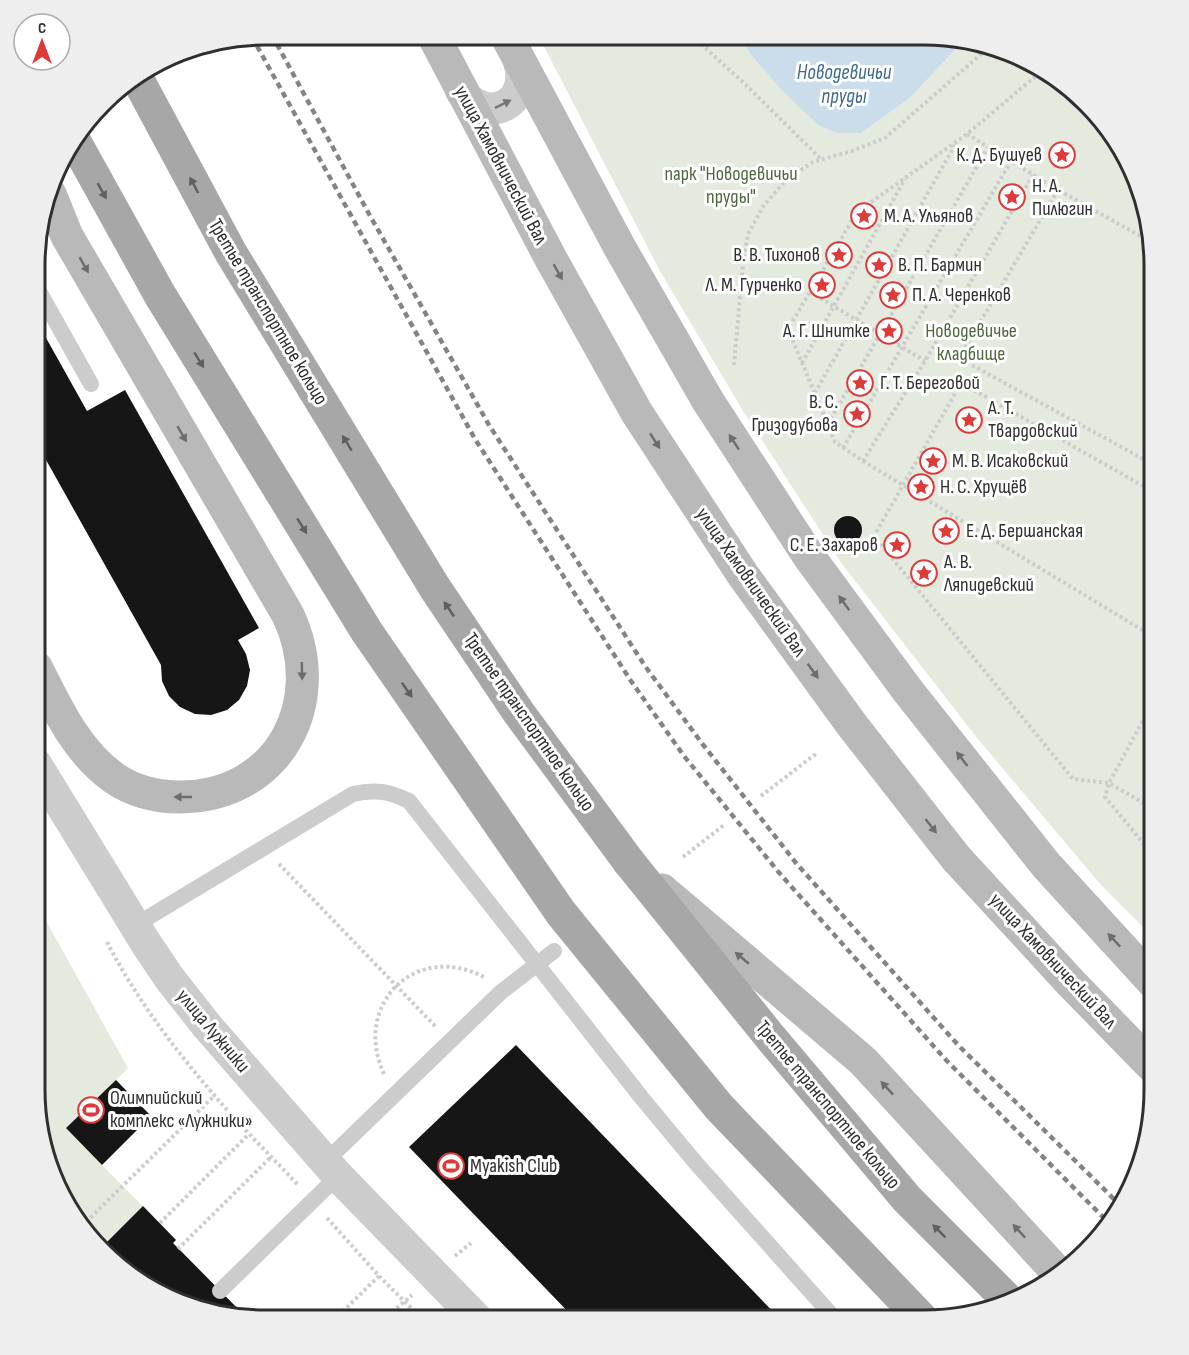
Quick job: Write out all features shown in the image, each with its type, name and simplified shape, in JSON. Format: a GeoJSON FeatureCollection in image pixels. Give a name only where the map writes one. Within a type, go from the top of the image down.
{"type":"FeatureCollection","features":[{"type":"Feature","properties":{"kind":"main road","name":"улица Хамовнический Вал"},"geometry":{"type":"LineString","coordinates":[[438,45],[551,259],[637,413],[743,575],[852,725],[956,858],[1071,983],[1144,1058]]}},
{"type":"Feature","properties":{"kind":"main road"},"geometry":{"type":"LineString","coordinates":[[513,49],[620,248],[708,401],[810,558],[908,692],[1046,865],[1144,972]]}},
{"type":"Feature","properties":{"kind":"main road","name":"Третье транспортное кольцо"},"geometry":{"type":"LineString","coordinates":[[140,84],[231,253],[435,588],[519,713],[629,862],[771,1038],[907,1199],[1003,1295]]}},
{"type":"Feature","properties":{"kind":"main road"},"geometry":{"type":"LineString","coordinates":[[79,148],[160,295],[367,632],[561,914],[719,1107],[913,1310]]}},
{"type":"Feature","properties":{"kind":"main road"},"geometry":{"type":"LineString","coordinates":[[45,684],[66,725],[97,764],[115,779],[131,788],[172,797],[193,797],[217,793],[237,786],[254,775],[273,758],[287,740],[298,711],[302,688],[302,661],[297,635],[288,615],[68,236],[54,203]]}},
{"type":"Feature","properties":{"kind":"main road"},"geometry":{"type":"LineString","coordinates":[[629,862],[863,1061],[1053,1268]]}},
{"type":"Feature","properties":{"kind":"street"},"geometry":{"type":"LineString","coordinates":[[461,91],[468,100],[488,109],[499,108],[509,103],[517,95],[522,84],[523,73],[513,49]]}},
{"type":"Feature","properties":{"kind":"street","name":"улица Лужники"},"geometry":{"type":"LineString","coordinates":[[45,779],[134,926],[170,979],[207,1026],[331,1169],[468,1310]]}},
{"type":"Feature","properties":{"kind":"lane"},"geometry":{"type":"LineString","coordinates":[[45,302],[91,384]]}},
{"type":"Feature","properties":{"kind":"lane"},"geometry":{"type":"LineString","coordinates":[[134,926],[353,794],[368,790],[395,794],[409,801],[588,1031],[694,1162],[827,1310]]}},
{"type":"Feature","properties":{"kind":"lane"},"geometry":{"type":"LineString","coordinates":[[220,1292],[398,1091],[501,992],[554,951]]}},
{"type":"Feature","properties":{"kind":"path"},"geometry":{"type":"LineString","coordinates":[[702,45],[821,159]]}},
{"type":"Feature","properties":{"kind":"path"},"geometry":{"type":"LineString","coordinates":[[734,365],[748,234],[764,205],[787,179],[813,162],[852,151],[885,138],[983,53]]}},
{"type":"Feature","properties":{"kind":"path"},"geometry":{"type":"LineString","coordinates":[[1036,76],[967,134],[857,212],[788,329],[835,442],[862,461],[1144,631]]}},
{"type":"Feature","properties":{"kind":"path"},"geometry":{"type":"LineString","coordinates":[[967,134],[1058,190],[1142,237]]}},
{"type":"Feature","properties":{"kind":"path"},"geometry":{"type":"LineString","coordinates":[[814,393],[958,140]]}},
{"type":"Feature","properties":{"kind":"path"},"geometry":{"type":"LineString","coordinates":[[828,425],[988,147]]}},
{"type":"Feature","properties":{"kind":"path"},"geometry":{"type":"LineString","coordinates":[[843,448],[1011,161]]}},
{"type":"Feature","properties":{"kind":"path"},"geometry":{"type":"LineString","coordinates":[[862,461],[1034,175]]}},
{"type":"Feature","properties":{"kind":"path"},"geometry":{"type":"LineString","coordinates":[[802,364],[907,176]]}},
{"type":"Feature","properties":{"kind":"path"},"geometry":{"type":"LineString","coordinates":[[1058,190],[959,358],[1144,460]]}},
{"type":"Feature","properties":{"kind":"path"},"geometry":{"type":"LineString","coordinates":[[810,292],[924,361]]}},
{"type":"Feature","properties":{"kind":"path"},"geometry":{"type":"LineString","coordinates":[[1144,486],[961,383],[874,536],[1073,779],[1109,783],[1144,803]]}},
{"type":"Feature","properties":{"kind":"path"},"geometry":{"type":"LineString","coordinates":[[1144,718],[1109,783],[1105,796],[1144,844]]}},
{"type":"Feature","properties":{"kind":"path"},"geometry":{"type":"LineString","coordinates":[[761,796],[817,753]]}},
{"type":"Feature","properties":{"kind":"path"},"geometry":{"type":"LineString","coordinates":[[683,857],[724,825]]}},
{"type":"Feature","properties":{"kind":"path"},"geometry":{"type":"LineString","coordinates":[[263,848],[450,1041]]}},
{"type":"Feature","properties":{"kind":"path"},"geometry":{"type":"LineString","coordinates":[[398,1091],[384,1074],[377,1059],[374,1044],[377,1018],[382,1004],[397,986],[408,977],[424,970],[454,967],[471,970],[488,980],[501,992]]}},
{"type":"Feature","properties":{"kind":"path"},"geometry":{"type":"LineString","coordinates":[[88,1220],[214,1095]]}},
{"type":"Feature","properties":{"kind":"path"},"geometry":{"type":"LineString","coordinates":[[159,1223],[249,1134]]}},
{"type":"Feature","properties":{"kind":"path"},"geometry":{"type":"LineString","coordinates":[[178,1249],[272,1156]]}},
{"type":"Feature","properties":{"kind":"path"},"geometry":{"type":"LineString","coordinates":[[344,1310],[379,1276]]}},
{"type":"Feature","properties":{"kind":"green space","name":"Новодевичье кладбище"},"geometry":{"type":"Polygon","coordinates":[[[543,45],[747,45],[747,50],[837,133],[861,133],[910,98],[957,48],[967,49],[995,57],[1034,74],[1080,109],[1099,131],[1115,155],[1132,194],[1140,222],[1144,250],[1144,928],[1101,885],[977,738],[842,564],[743,411],[660,271],[543,45]],[[849,516],[841,518],[834,529],[836,537],[846,543],[858,538],[860,522],[849,516]]]}},
{"type":"Feature","properties":{"kind":"green space","name":"Олимпийский комплекс «Лужники»"},"geometry":{"type":"Polygon","coordinates":[[[45,919],[128,1068],[116,1080],[151,1116],[102,1165],[176,1240],[173,1243],[237,1308],[208,1303],[155,1281],[109,1246],[74,1200],[52,1147],[45,1105],[45,919]]]}},
{"type":"Feature","properties":{"kind":"water","name":"Новодевичьи пруды"},"geometry":{"type":"Polygon","coordinates":[[[747,45],[939,45],[957,48],[910,98],[861,133],[837,133],[818,125],[779,87],[747,50],[747,45]]]}},
{"type":"Feature","properties":{"kind":"building"},"geometry":{"type":"Polygon","coordinates":[[[45,336],[87,411],[125,390],[259,628],[238,640],[246,654],[250,670],[247,686],[239,700],[227,710],[211,715],[195,714],[180,707],[169,696],[162,681],[161,665],[45,458],[45,336]]]}},
{"type":"Feature","properties":{"kind":"building"},"geometry":{"type":"Polygon","coordinates":[[[848,516],[858,520],[862,530],[858,540],[848,544],[838,540],[834,530],[838,520],[848,516]]]}},
{"type":"Feature","properties":{"kind":"building"},"geometry":{"type":"Polygon","coordinates":[[[516,1045],[771,1310],[566,1310],[409,1147],[516,1045]]]}},
{"type":"Feature","properties":{"kind":"building"},"geometry":{"type":"Polygon","coordinates":[[[116,1080],[151,1116],[102,1165],[66,1128],[116,1080]]]}},
{"type":"Feature","properties":{"kind":"building"},"geometry":{"type":"Polygon","coordinates":[[[143,1206],[176,1240],[173,1243],[237,1308],[208,1303],[155,1281],[131,1265],[106,1243],[143,1206]]]}},
{"type":"Feature","properties":{"kind":"railway"},"geometry":{"type":"LineString","coordinates":[[256,45],[475,439],[631,681],[684,756],[781,875],[946,1060],[1103,1217]]}},
{"type":"Feature","properties":{"kind":"railway"},"geometry":{"type":"LineString","coordinates":[[277,45],[369,214],[489,425],[645,666],[796,863],[958,1045],[1115,1200]]}},
{"type":"Feature","properties":{"kind":"place","name":"К. Д. Бушуев"},"geometry":{"type":"Point","coordinates":[1062,155]}},
{"type":"Feature","properties":{"kind":"place","name":"Н. А. Пилюгин"},"geometry":{"type":"Point","coordinates":[1012,197]}},
{"type":"Feature","properties":{"kind":"place","name":"М. А. Ульянов"},"geometry":{"type":"Point","coordinates":[864,216]}},
{"type":"Feature","properties":{"kind":"place","name":"В. В. Тихонов"},"geometry":{"type":"Point","coordinates":[839,255]}},
{"type":"Feature","properties":{"kind":"place","name":"В. П. Бармин"},"geometry":{"type":"Point","coordinates":[879,265]}},
{"type":"Feature","properties":{"kind":"place","name":"Л. М. Гурченко"},"geometry":{"type":"Point","coordinates":[822,285]}},
{"type":"Feature","properties":{"kind":"place","name":"П. А. Черенков"},"geometry":{"type":"Point","coordinates":[893,295]}},
{"type":"Feature","properties":{"kind":"place","name":"А. Г. Шнитке"},"geometry":{"type":"Point","coordinates":[889,331]}},
{"type":"Feature","properties":{"kind":"place","name":"Г. Т. Береговой"},"geometry":{"type":"Point","coordinates":[860,383]}},
{"type":"Feature","properties":{"kind":"place","name":"В. С. Гризодубова"},"geometry":{"type":"Point","coordinates":[857,414]}},
{"type":"Feature","properties":{"kind":"place","name":"А. Т. Твардовский"},"geometry":{"type":"Point","coordinates":[969,420]}},
{"type":"Feature","properties":{"kind":"place","name":"М. В. Исаковский"},"geometry":{"type":"Point","coordinates":[933,461]}},
{"type":"Feature","properties":{"kind":"place","name":"Н. С. Хрущёв"},"geometry":{"type":"Point","coordinates":[921,487]}},
{"type":"Feature","properties":{"kind":"place","name":"Е. Д. Бершанская"},"geometry":{"type":"Point","coordinates":[946,531]}},
{"type":"Feature","properties":{"kind":"place","name":"С. Е. Захаров"},"geometry":{"type":"Point","coordinates":[897,545]}},
{"type":"Feature","properties":{"kind":"place","name":"А. В. Ляпидевский"},"geometry":{"type":"Point","coordinates":[924,573]}},
{"type":"Feature","properties":{"kind":"place","name":"Олимпийский комплекс «Лужники»"},"geometry":{"type":"Point","coordinates":[91,1110]}},
{"type":"Feature","properties":{"kind":"place","name":"Myakish Club"},"geometry":{"type":"Point","coordinates":[451,1166]}},
{"type":"Feature","properties":{"kind":"park label","name":"парк \"Новодевичьи пруды\""},"geometry":{"type":"Point","coordinates":[731,186]}}]}
